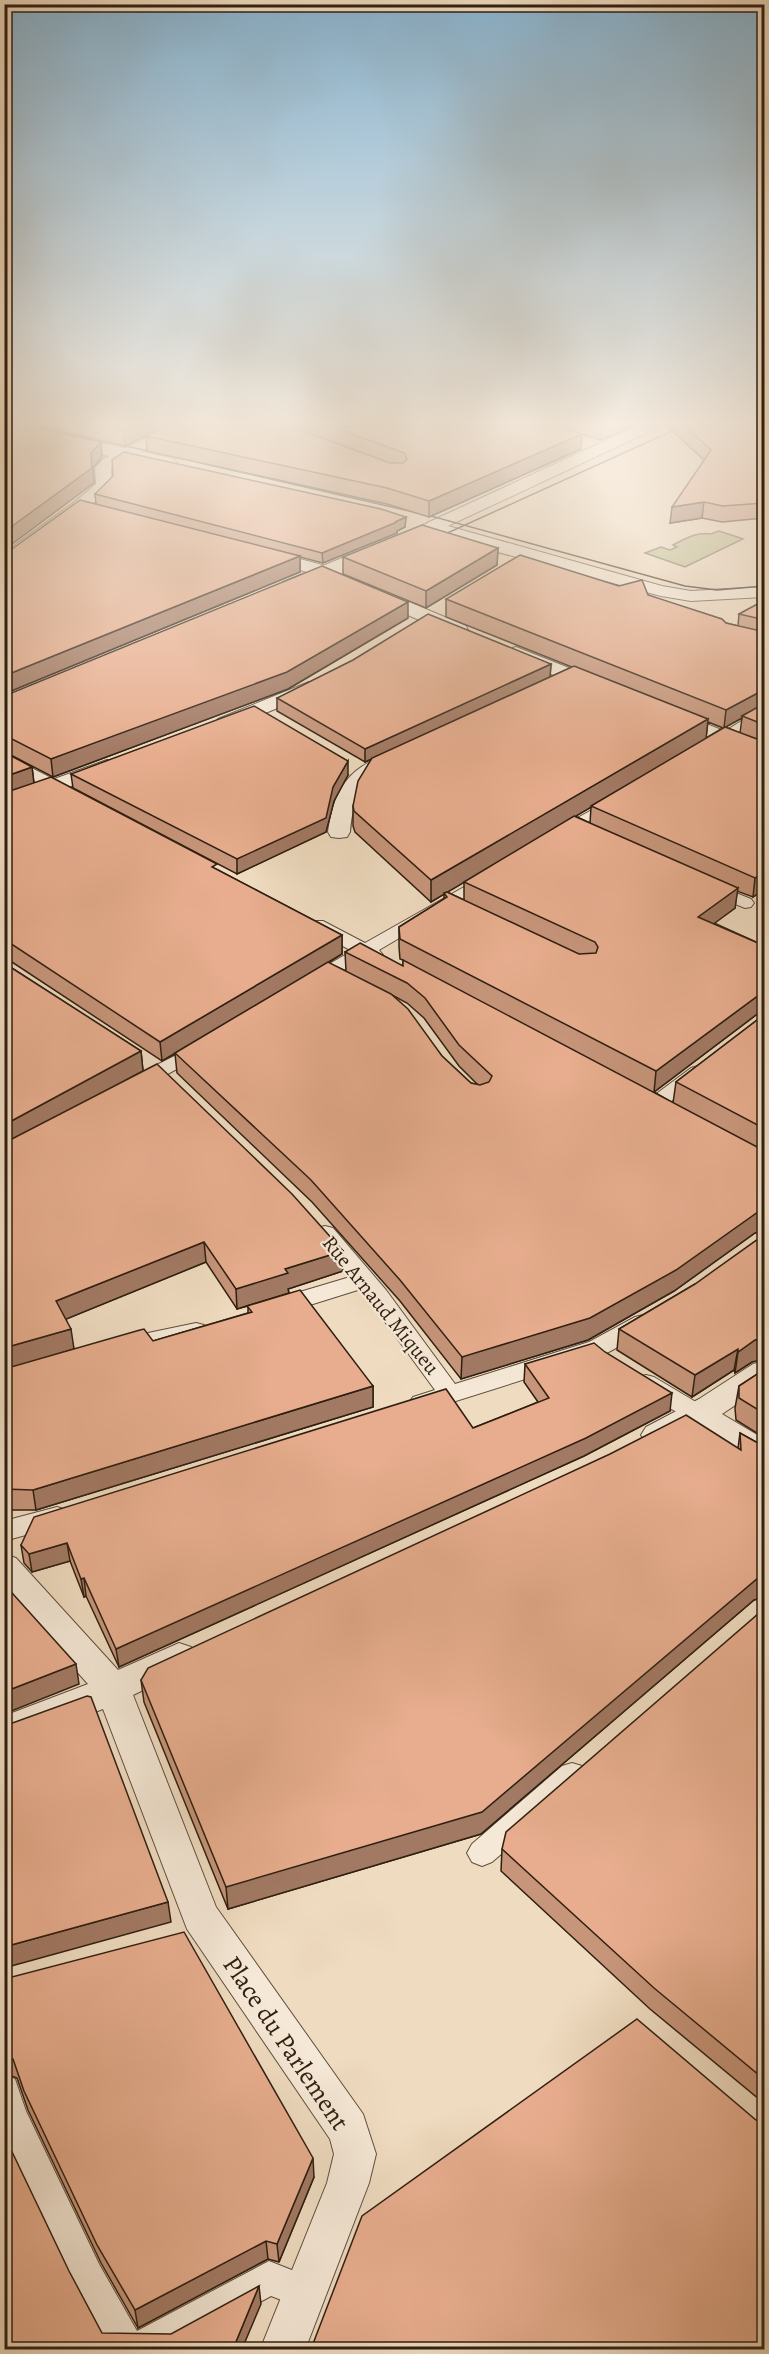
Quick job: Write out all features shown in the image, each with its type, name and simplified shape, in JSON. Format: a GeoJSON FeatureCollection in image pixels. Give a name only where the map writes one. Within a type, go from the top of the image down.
{"type":"FeatureCollection","features":[{"type":"Feature","properties":{"kind":"street"},"geometry":{"type":"LineString","coordinates":[[4,561],[44,536]]}},
{"type":"Feature","properties":{"kind":"street"},"geometry":{"type":"LineString","coordinates":[[269,596],[412,536]]}},
{"type":"Feature","properties":{"kind":"street"},"geometry":{"type":"LineString","coordinates":[[462,536],[661,591],[691,596],[765,592]]}},
{"type":"Feature","properties":{"kind":"street"},"geometry":{"type":"LineString","coordinates":[[244,550],[313,568],[479,638]]}},
{"type":"Feature","properties":{"kind":"street"},"geometry":{"type":"LineString","coordinates":[[507,568],[528,556]]}},
{"type":"Feature","properties":{"kind":"street"},"geometry":{"type":"LineString","coordinates":[[409,628],[447,605]]}},
{"type":"Feature","properties":{"kind":"street"},"geometry":{"type":"LineString","coordinates":[[500,646],[615,693]]}},
{"type":"Feature","properties":{"kind":"street"},"geometry":{"type":"LineString","coordinates":[[552,686],[573,676]]}},
{"type":"Feature","properties":{"kind":"street"},"geometry":{"type":"LineString","coordinates":[[204,731],[324,680]]}},
{"type":"Feature","properties":{"kind":"street"},"geometry":{"type":"LineString","coordinates":[[257,710],[276,720]]}},
{"type":"Feature","properties":{"kind":"street"},"geometry":{"type":"LineString","coordinates":[[657,710],[765,754]]}},
{"type":"Feature","properties":{"kind":"street"},"geometry":{"type":"LineString","coordinates":[[694,754],[765,712]]}},
{"type":"Feature","properties":{"kind":"street"},"geometry":{"type":"LineString","coordinates":[[339,832],[340,818],[355,781],[357,769],[414,750]]}},
{"type":"Feature","properties":{"kind":"street"},"geometry":{"type":"LineString","coordinates":[[4,805],[130,758]]}},
{"type":"Feature","properties":{"kind":"street"},"geometry":{"type":"LineString","coordinates":[[4,759],[81,800]]}},
{"type":"Feature","properties":{"kind":"street"},"geometry":{"type":"LineString","coordinates":[[543,845],[633,791]]}},
{"type":"Feature","properties":{"kind":"street"},"geometry":{"type":"LineString","coordinates":[[573,827],[593,836]]}},
{"type":"Feature","properties":{"kind":"street"},"geometry":{"type":"LineString","coordinates":[[300,990],[505,868]]}},
{"type":"Feature","properties":{"kind":"street"},"geometry":{"type":"LineString","coordinates":[[697,882],[745,903]]}},
{"type":"Feature","properties":{"kind":"street"},"geometry":{"type":"LineString","coordinates":[[447,903],[467,912]]}},
{"type":"Feature","properties":{"kind":"street"},"geometry":{"type":"LineString","coordinates":[[306,919],[389,963]]}},
{"type":"Feature","properties":{"kind":"street"},"geometry":{"type":"LineString","coordinates":[[328,973],[348,983]]}},
{"type":"Feature","properties":{"kind":"street"},"geometry":{"type":"LineString","coordinates":[[120,1093],[221,1036]]}},
{"type":"Feature","properties":{"kind":"street"},"geometry":{"type":"LineString","coordinates":[[140,1057],[178,1089]]}},
{"type":"Feature","properties":{"kind":"street"},"geometry":{"type":"LineString","coordinates":[[655,1104],[709,1063]]}},
{"type":"Feature","properties":{"kind":"street"},"geometry":{"type":"LineString","coordinates":[[635,1093],[675,1114]]}},
{"type":"Feature","properties":{"kind":"street","name":"Rue Arnaud Miqueu"},"geometry":{"type":"LineString","coordinates":[[309,1216],[366,1280],[450,1394]]}},
{"type":"Feature","properties":{"kind":"street"},"geometry":{"type":"LineString","coordinates":[[265,1311],[366,1280]]}},
{"type":"Feature","properties":{"kind":"street"},"geometry":{"type":"LineString","coordinates":[[395,1410],[450,1394],[614,1361],[665,1309]]}},
{"type":"Feature","properties":{"kind":"street"},"geometry":{"type":"LineString","coordinates":[[108,1351],[142,1340],[186,1335],[219,1324]]}},
{"type":"Feature","properties":{"kind":"street"},"geometry":{"type":"LineString","coordinates":[[614,1361],[765,1454]]}},
{"type":"Feature","properties":{"kind":"street"},"geometry":{"type":"LineString","coordinates":[[634,1447],[698,1414],[765,1372]]}},
{"type":"Feature","properties":{"kind":"street"},"geometry":{"type":"LineString","coordinates":[[4,1531],[76,1511]]}},
{"type":"Feature","properties":{"kind":"street"},"geometry":{"type":"LineString","coordinates":[[4,1567],[113,1688]]}},
{"type":"Feature","properties":{"kind":"street"},"geometry":{"type":"LineString","coordinates":[[4,1732],[113,1688],[202,1647]]}},
{"type":"Feature","properties":{"kind":"street","name":"Place du Parlement"},"geometry":{"type":"LineString","coordinates":[[113,1688],[197,1929],[348,2129],[355,2154],[348,2183],[282,2349]]}},
{"type":"Feature","properties":{"kind":"street"},"geometry":{"type":"LineString","coordinates":[[482,1853],[590,1760]]}},
{"type":"Feature","properties":{"kind":"street"},"geometry":{"type":"LineString","coordinates":[[4,2091],[11,2115],[87,2276],[128,2349]]}},
{"type":"Feature","properties":{"kind":"street"},"geometry":{"type":"LineString","coordinates":[[137,2349],[269,2278],[305,2292]]}},
{"type":"Feature","properties":{"kind":"green space"},"geometry":{"type":"Polygon","coordinates":[[[690,536],[734,536],[743,539],[685,567],[645,553],[661,547],[670,550],[677,547],[673,545],[690,536]]]}},
{"type":"Feature","properties":{"kind":"building"},"geometry":{"type":"Polygon","coordinates":[[[30,536],[221,536],[300,556],[4,676],[4,551],[9,551],[30,536]]]}},
{"type":"Feature","properties":{"kind":"building"},"geometry":{"type":"Polygon","coordinates":[[[256,536],[363,536],[322,553],[256,536]]]}},
{"type":"Feature","properties":{"kind":"building"},"geometry":{"type":"Polygon","coordinates":[[[395,536],[458,536],[498,548],[426,591],[343,557],[395,536]]]}},
{"type":"Feature","properties":{"kind":"building"},"geometry":{"type":"Polygon","coordinates":[[[520,555],[619,586],[642,580],[648,595],[722,619],[726,623],[765,632],[765,689],[726,710],[446,599],[520,555]]]}},
{"type":"Feature","properties":{"kind":"building"},"geometry":{"type":"Polygon","coordinates":[[[322,566],[408,602],[287,672],[51,759],[4,735],[4,696],[322,566]]]}},
{"type":"Feature","properties":{"kind":"building"},"geometry":{"type":"Polygon","coordinates":[[[765,600],[765,620],[739,614],[765,600]]]}},
{"type":"Feature","properties":{"kind":"building"},"geometry":{"type":"Polygon","coordinates":[[[428,614],[551,664],[365,749],[277,698],[353,660],[428,614]]]}},
{"type":"Feature","properties":{"kind":"building"},"geometry":{"type":"Polygon","coordinates":[[[574,666],[708,719],[431,880],[354,811],[358,781],[372,758],[574,666]]]}},
{"type":"Feature","properties":{"kind":"building"},"geometry":{"type":"Polygon","coordinates":[[[765,703],[765,725],[742,716],[765,703]]]}},
{"type":"Feature","properties":{"kind":"building"},"geometry":{"type":"Polygon","coordinates":[[[254,706],[348,761],[333,787],[326,818],[237,859],[71,774],[254,706]]]}},
{"type":"Feature","properties":{"kind":"building"},"geometry":{"type":"Polygon","coordinates":[[[725,727],[765,742],[765,871],[755,878],[591,806],[725,727]]]}},
{"type":"Feature","properties":{"kind":"building"},"geometry":{"type":"Polygon","coordinates":[[[4,752],[32,767],[4,777],[4,752]]]}},
{"type":"Feature","properties":{"kind":"building"},"geometry":{"type":"Polygon","coordinates":[[[51,777],[217,864],[212,867],[342,935],[160,1042],[10,943],[4,943],[4,793],[51,777]]]}},
{"type":"Feature","properties":{"kind":"building"},"geometry":{"type":"Polygon","coordinates":[[[574,816],[738,888],[698,917],[765,946],[765,993],[759,995],[656,1071],[400,939],[399,927],[447,897],[444,893],[447,892],[579,954],[596,953],[598,947],[595,942],[464,882],[574,816]]]}},
{"type":"Feature","properties":{"kind":"building"},"geometry":{"type":"Polygon","coordinates":[[[360,943],[403,966],[403,960],[759,1148],[765,1149],[765,1211],[758,1212],[676,1270],[590,1318],[462,1357],[400,1280],[311,1180],[175,1053],[328,962],[391,994],[408,1009],[442,1056],[471,1083],[480,1085],[489,1082],[492,1076],[459,1045],[425,998],[407,983],[345,952],[360,943]]]}},
{"type":"Feature","properties":{"kind":"building"},"geometry":{"type":"Polygon","coordinates":[[[4,963],[141,1051],[4,1125],[4,963]]]}},
{"type":"Feature","properties":{"kind":"building"},"geometry":{"type":"Polygon","coordinates":[[[765,1014],[765,1129],[676,1082],[765,1014]]]}},
{"type":"Feature","properties":{"kind":"building"},"geometry":{"type":"Polygon","coordinates":[[[157,1064],[292,1194],[343,1251],[285,1269],[288,1273],[236,1289],[204,1242],[56,1301],[71,1329],[4,1348],[4,1143],[157,1064]]]}},
{"type":"Feature","properties":{"kind":"building"},"geometry":{"type":"Polygon","coordinates":[[[765,1234],[765,1338],[755,1340],[695,1375],[619,1329],[695,1284],[765,1234]]]}},
{"type":"Feature","properties":{"kind":"building"},"geometry":{"type":"Polygon","coordinates":[[[300,1290],[373,1386],[33,1490],[4,1489],[4,1369],[144,1329],[153,1341],[252,1312],[247,1306],[300,1290]]]}},
{"type":"Feature","properties":{"kind":"building"},"geometry":{"type":"Polygon","coordinates":[[[594,1343],[672,1393],[586,1438],[116,1649],[84,1578],[81,1579],[67,1543],[29,1554],[21,1545],[34,1517],[446,1389],[473,1428],[549,1398],[525,1364],[594,1343]]]}},
{"type":"Feature","properties":{"kind":"building"},"geometry":{"type":"Polygon","coordinates":[[[765,1369],[765,1414],[739,1398],[739,1386],[765,1369]]]}},
{"type":"Feature","properties":{"kind":"building"},"geometry":{"type":"Polygon","coordinates":[[[686,1415],[741,1450],[740,1433],[765,1445],[765,1576],[758,1578],[482,1812],[226,1887],[141,1680],[148,1668],[610,1454],[686,1415]]]}},
{"type":"Feature","properties":{"kind":"building"},"geometry":{"type":"Polygon","coordinates":[[[4,1584],[76,1664],[4,1692],[4,1584]]]}},
{"type":"Feature","properties":{"kind":"building"},"geometry":{"type":"Polygon","coordinates":[[[765,1608],[765,2080],[654,1988],[502,1849],[506,1832],[765,1608]]]}},
{"type":"Feature","properties":{"kind":"building"},"geometry":{"type":"Polygon","coordinates":[[[87,1696],[91,1697],[168,1902],[4,1947],[4,1726],[87,1696]]]}},
{"type":"Feature","properties":{"kind":"building"},"geometry":{"type":"Polygon","coordinates":[[[184,1932],[313,2158],[277,2244],[266,2241],[135,2310],[97,2245],[24,2091],[13,2059],[4,2056],[4,1979],[184,1932]]]}},
{"type":"Feature","properties":{"kind":"building"},"geometry":{"type":"Polygon","coordinates":[[[637,2019],[756,2120],[765,2123],[765,2349],[311,2349],[362,2216],[637,2019]]]}},
{"type":"Feature","properties":{"kind":"building"},"geometry":{"type":"Polygon","coordinates":[[[4,2135],[69,2271],[102,2333],[171,2334],[259,2286],[233,2349],[4,2349],[4,2135]]]}},
{"type":"Feature","properties":{"kind":"tram line"},"geometry":{"type":"LineString","coordinates":[[432,540],[441,536]]}},
{"type":"Feature","properties":{"kind":"tram line"},"geometry":{"type":"LineString","coordinates":[[503,536],[685,586],[717,590],[764,586]]}}]}
